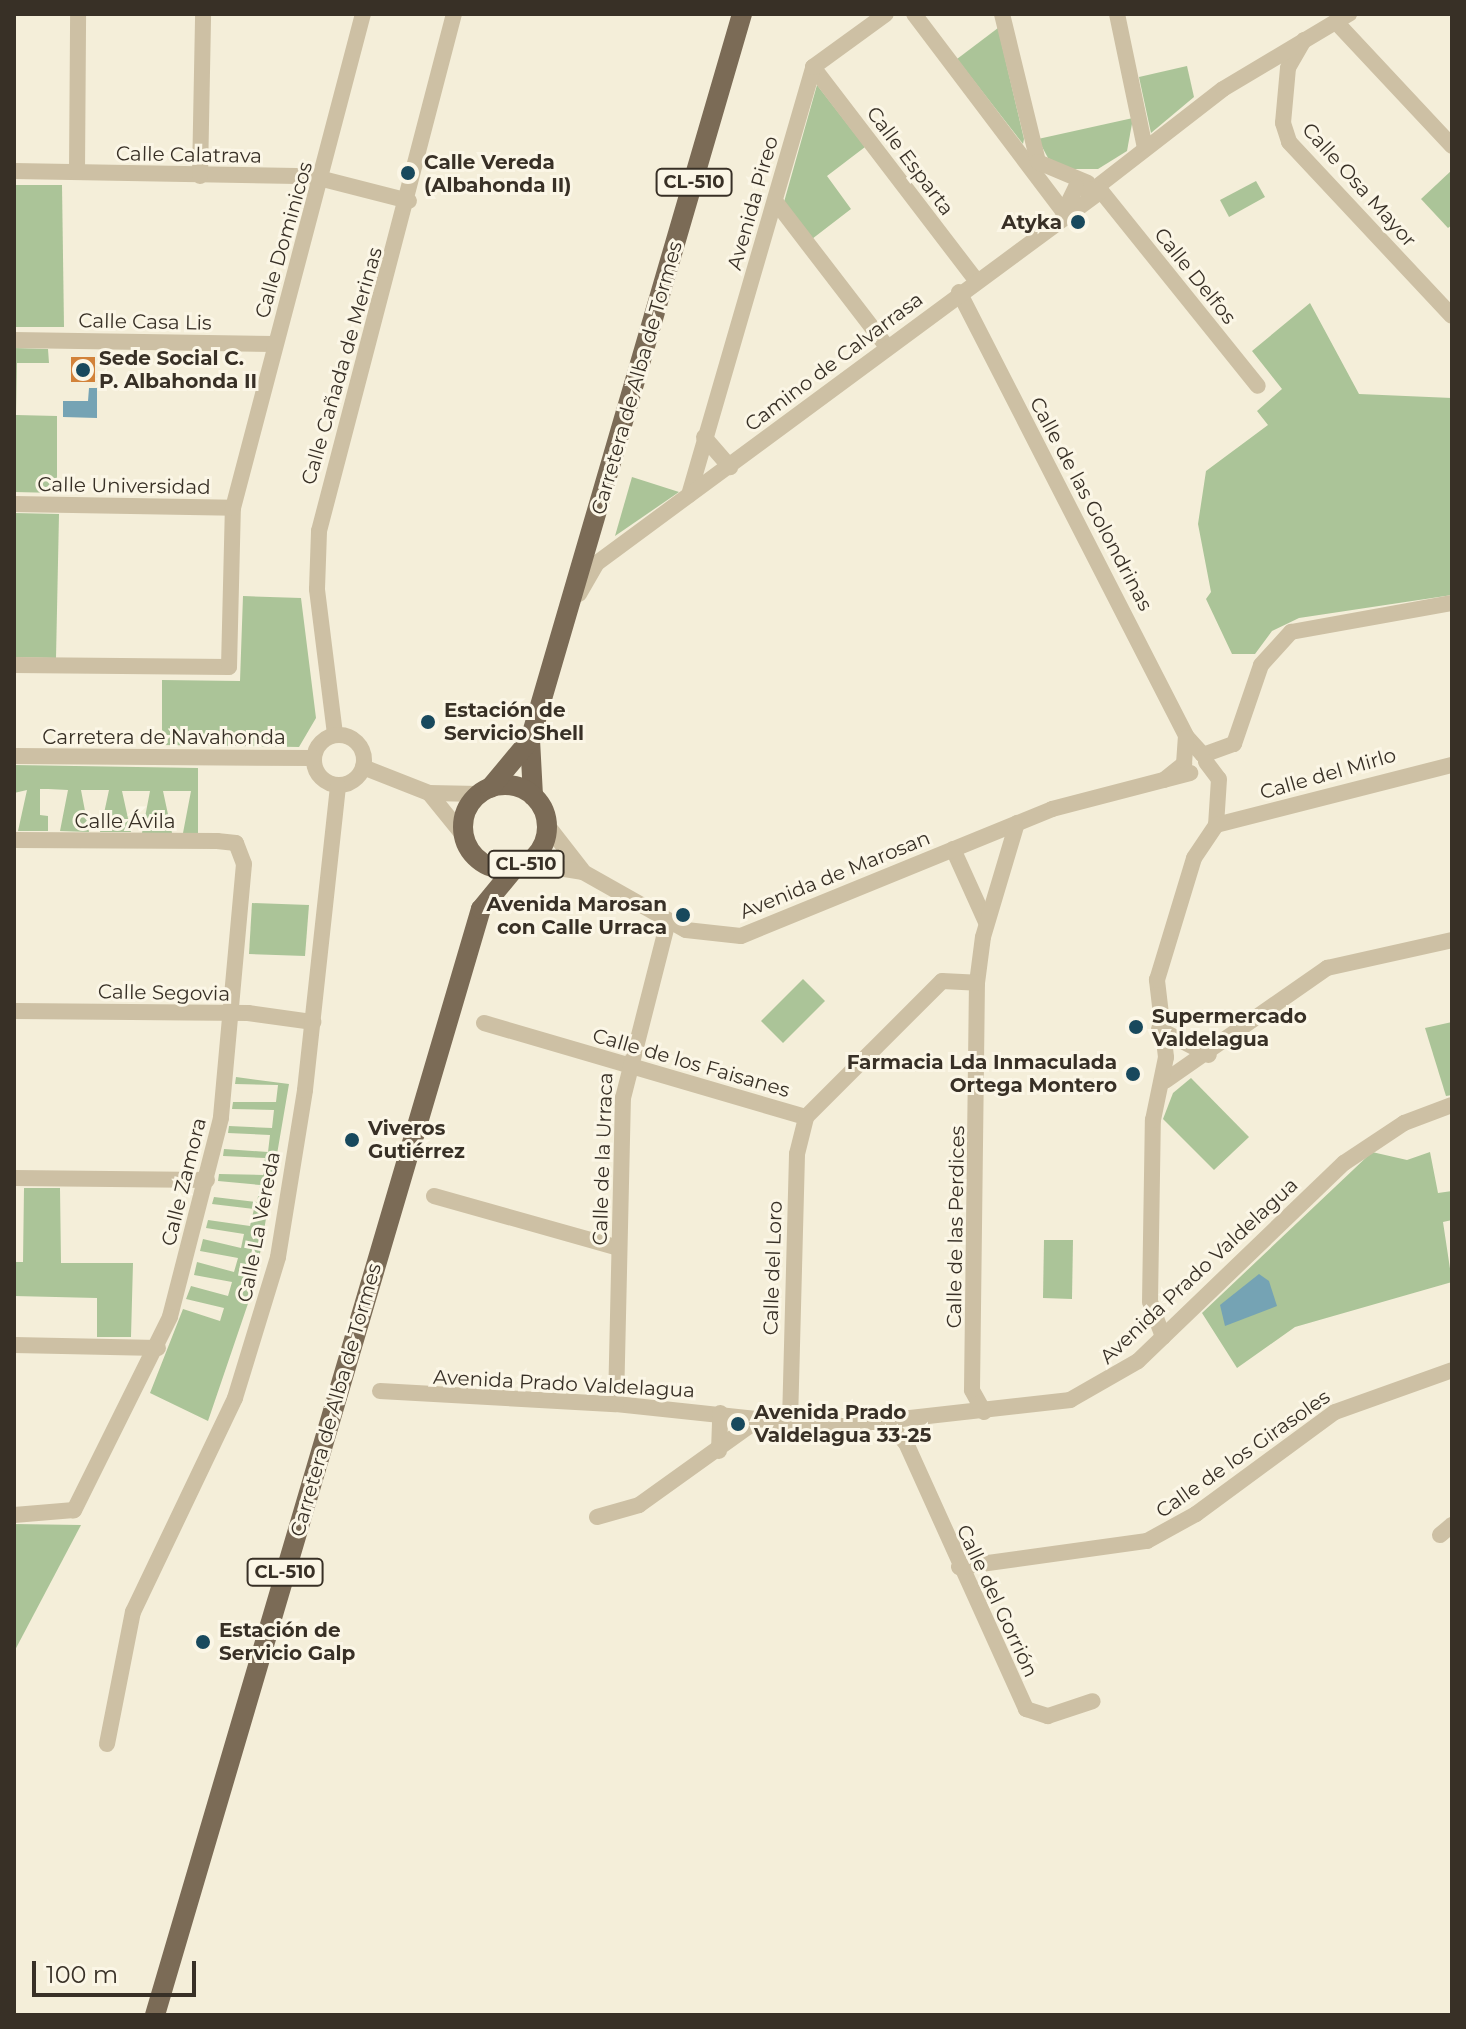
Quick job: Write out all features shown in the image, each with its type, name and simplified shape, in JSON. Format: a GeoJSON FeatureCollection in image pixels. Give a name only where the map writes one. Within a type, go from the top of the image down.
{"type":"FeatureCollection","features":[{"type":"Feature","properties":{"kind":"main road","name":"Carretera de Alba de Tormes"},"geometry":{"type":"LineString","coordinates":[[533,796],[530,740],[742,14]]}},
{"type":"Feature","properties":{"kind":"main road","name":"Carretera de Alba de Tormes"},"geometry":{"type":"LineString","coordinates":[[485,791],[530,740]]}},
{"type":"Feature","properties":{"kind":"main road"},"geometry":{"type":"LineString","coordinates":[[485,791],[533,796]]}},
{"type":"Feature","properties":{"kind":"main road","name":"CL-510"},"geometry":{"type":"LineString","coordinates":[[485,791],[464,818],[464,836],[477,859],[520,866],[547,825],[533,796]]}},
{"type":"Feature","properties":{"kind":"main road","name":"Carretera de Alba de Tormes"},"geometry":{"type":"LineString","coordinates":[[155,2015],[481,909],[477,859]]}},
{"type":"Feature","properties":{"kind":"main road","name":"Carretera de Alba de Tormes"},"geometry":{"type":"LineString","coordinates":[[481,909],[520,866]]}},
{"type":"Feature","properties":{"kind":"street"},"geometry":{"type":"LineString","coordinates":[[77,172],[78,14]]}},
{"type":"Feature","properties":{"kind":"street"},"geometry":{"type":"LineString","coordinates":[[200,176],[203,14]]}},
{"type":"Feature","properties":{"kind":"street","name":"Calle Dominicos"},"geometry":{"type":"LineString","coordinates":[[14,665],[229,667],[233,508],[275,344],[324,177],[363,14]]}},
{"type":"Feature","properties":{"kind":"street","name":"Calle Cañada de Merinas"},"geometry":{"type":"LineString","coordinates":[[335,734],[317,589],[319,531],[409,201],[454,14]]}},
{"type":"Feature","properties":{"kind":"street"},"geometry":{"type":"LineString","coordinates":[[813,67],[886,14]]}},
{"type":"Feature","properties":{"kind":"street"},"geometry":{"type":"LineString","coordinates":[[914,14],[1069,208]]}},
{"type":"Feature","properties":{"kind":"street"},"geometry":{"type":"LineString","coordinates":[[1002,14],[1035,165]]}},
{"type":"Feature","properties":{"kind":"street"},"geometry":{"type":"LineString","coordinates":[[1117,14],[1145,148]]}},
{"type":"Feature","properties":{"kind":"street"},"geometry":{"type":"LineString","coordinates":[[1035,165],[1096,187],[1145,148],[1342,18],[1348,36],[1452,146]]}},
{"type":"Feature","properties":{"kind":"street"},"geometry":{"type":"LineString","coordinates":[[1314,39],[1348,36]]}},
{"type":"Feature","properties":{"kind":"street","name":"Calle Osa Mayor"},"geometry":{"type":"LineString","coordinates":[[1314,39],[1290,62],[1283,123],[1289,142],[1452,316]]}},
{"type":"Feature","properties":{"kind":"street","name":"Avenida Pireo"},"geometry":{"type":"LineString","coordinates":[[689,495],[813,67]]}},
{"type":"Feature","properties":{"kind":"street","name":"Calle Esparta"},"geometry":{"type":"LineString","coordinates":[[813,67],[976,280]]}},
{"type":"Feature","properties":{"kind":"street","name":"Calle Calatrava"},"geometry":{"type":"LineString","coordinates":[[14,171],[324,177],[409,201]]}},
{"type":"Feature","properties":{"kind":"street","name":"Camino de Calvarrasa"},"geometry":{"type":"LineString","coordinates":[[568,615],[597,563],[730,467],[1096,187]]}},
{"type":"Feature","properties":{"kind":"street","name":"Calle Delfos"},"geometry":{"type":"LineString","coordinates":[[1096,187],[1258,386]]}},
{"type":"Feature","properties":{"kind":"street"},"geometry":{"type":"LineString","coordinates":[[775,201],[887,347]]}},
{"type":"Feature","properties":{"kind":"street","name":"Calle de las Golondrinas"},"geometry":{"type":"LineString","coordinates":[[959,292],[1186,736],[1195,762],[1218,789],[1216,825]]}},
{"type":"Feature","properties":{"kind":"street","name":"Calle Casa Lis"},"geometry":{"type":"LineString","coordinates":[[14,340],[275,344]]}},
{"type":"Feature","properties":{"kind":"street"},"geometry":{"type":"LineString","coordinates":[[704,437],[730,467]]}},
{"type":"Feature","properties":{"kind":"street","name":"Calle Universidad"},"geometry":{"type":"LineString","coordinates":[[14,504],[233,508]]}},
{"type":"Feature","properties":{"kind":"street"},"geometry":{"type":"LineString","coordinates":[[594,528],[626,541]]}},
{"type":"Feature","properties":{"kind":"street","name":"Avenida de Marosan"},"geometry":{"type":"LineString","coordinates":[[547,825],[583,872],[668,922],[711,936],[741,936],[1017,823],[1163,781],[1234,744],[1261,665],[1291,632],[1452,603]]}},
{"type":"Feature","properties":{"kind":"street"},"geometry":{"type":"LineString","coordinates":[[335,734],[360,746],[363,767],[354,781],[338,786],[319,777],[313,758],[335,734]]}},
{"type":"Feature","properties":{"kind":"street","name":"Carretera de Navahonda"},"geometry":{"type":"LineString","coordinates":[[14,756],[313,758]]}},
{"type":"Feature","properties":{"kind":"street","name":"Calle del Mirlo"},"geometry":{"type":"LineString","coordinates":[[1216,825],[1452,765]]}},
{"type":"Feature","properties":{"kind":"street"},"geometry":{"type":"LineString","coordinates":[[363,767],[429,793],[485,791]]}},
{"type":"Feature","properties":{"kind":"street","name":"Calle La Vereda"},"geometry":{"type":"LineString","coordinates":[[107,1744],[145,1579],[222,1426],[261,1321],[278,1257],[313,1022],[338,786]]}},
{"type":"Feature","properties":{"kind":"street"},"geometry":{"type":"LineString","coordinates":[[429,793],[464,836]]}},
{"type":"Feature","properties":{"kind":"street","name":"Calle de las Perdices"},"geometry":{"type":"LineString","coordinates":[[984,1412],[972,1390],[977,983],[986,922],[1017,823]]}},
{"type":"Feature","properties":{"kind":"street"},"geometry":{"type":"LineString","coordinates":[[1163,1337],[1150,1282],[1153,1120],[1165,1081],[1159,1029],[1160,962],[1194,858],[1216,825]]}},
{"type":"Feature","properties":{"kind":"street","name":"Calle Ávila"},"geometry":{"type":"LineString","coordinates":[[14,840],[236,843]]}},
{"type":"Feature","properties":{"kind":"street","name":"Calle Zamora"},"geometry":{"type":"LineString","coordinates":[[14,1515],[74,1510],[158,1348],[207,1180],[235,1014],[244,864],[236,843]]}},
{"type":"Feature","properties":{"kind":"street","name":"Calle de las Perdices"},"geometry":{"type":"LineString","coordinates":[[953,849],[977,891],[986,922]]}},
{"type":"Feature","properties":{"kind":"street","name":"Avenida de Marosan"},"geometry":{"type":"LineString","coordinates":[[520,866],[583,872]]}},
{"type":"Feature","properties":{"kind":"street"},"geometry":{"type":"LineString","coordinates":[[977,891],[997,891]]}},
{"type":"Feature","properties":{"kind":"street","name":"Calle de la Urraca"},"geometry":{"type":"LineString","coordinates":[[616,1404],[626,1066],[668,922]]}},
{"type":"Feature","properties":{"kind":"street"},"geometry":{"type":"LineString","coordinates":[[1165,1081],[1209,1055],[1327,968],[1452,940]]}},
{"type":"Feature","properties":{"kind":"street","name":"Calle de los Faisanes"},"geometry":{"type":"LineString","coordinates":[[484,1023],[806,1117],[942,981],[977,983]]}},
{"type":"Feature","properties":{"kind":"street","name":"Calle Segovia"},"geometry":{"type":"LineString","coordinates":[[14,1011],[235,1014],[313,1022]]}},
{"type":"Feature","properties":{"kind":"street"},"geometry":{"type":"LineString","coordinates":[[1159,1029],[1209,1055]]}},
{"type":"Feature","properties":{"kind":"street","name":"Avenida Prado Valdelagua"},"geometry":{"type":"LineString","coordinates":[[380,1391],[616,1404],[790,1422],[887,1422],[1038,1408],[1089,1393],[1163,1337],[1323,1180],[1383,1135],[1452,1105]]}},
{"type":"Feature","properties":{"kind":"street","name":"Calle del Loro"},"geometry":{"type":"LineString","coordinates":[[790,1422],[797,1154],[806,1117]]}},
{"type":"Feature","properties":{"kind":"street"},"geometry":{"type":"LineString","coordinates":[[14,1178],[207,1180]]}},
{"type":"Feature","properties":{"kind":"street"},"geometry":{"type":"LineString","coordinates":[[434,1196],[619,1248]]}},
{"type":"Feature","properties":{"kind":"street"},"geometry":{"type":"LineString","coordinates":[[14,1345],[158,1348]]}},
{"type":"Feature","properties":{"kind":"street","name":"Calle de los Girasoles"},"geometry":{"type":"LineString","coordinates":[[959,1567],[1147,1541],[1196,1514],[1335,1412],[1452,1370]]}},
{"type":"Feature","properties":{"kind":"street"},"geometry":{"type":"LineString","coordinates":[[951,1416],[972,1390]]}},
{"type":"Feature","properties":{"kind":"street"},"geometry":{"type":"LineString","coordinates":[[719,1451],[720,1413]]}},
{"type":"Feature","properties":{"kind":"street"},"geometry":{"type":"LineString","coordinates":[[597,1517],[639,1505],[719,1451],[762,1417]]}},
{"type":"Feature","properties":{"kind":"street"},"geometry":{"type":"LineString","coordinates":[[906,1443],[921,1419]]}},
{"type":"Feature","properties":{"kind":"street","name":"Calle del Gorrión"},"geometry":{"type":"LineString","coordinates":[[887,1422],[906,1443],[959,1567],[1026,1709],[1048,1716],[1093,1701]]}},
{"type":"Feature","properties":{"kind":"green space"},"geometry":{"type":"Polygon","coordinates":[[[998,28],[1024,139],[1023,144],[957,59],[998,28]]]}},
{"type":"Feature","properties":{"kind":"green space"},"geometry":{"type":"Polygon","coordinates":[[[1187,66],[1194,97],[1151,133],[1139,77],[1187,66]]]}},
{"type":"Feature","properties":{"kind":"green space"},"geometry":{"type":"Polygon","coordinates":[[[817,85],[865,147],[827,176],[851,209],[812,239],[784,202],[817,85]]]}},
{"type":"Feature","properties":{"kind":"green space"},"geometry":{"type":"Polygon","coordinates":[[[1133,118],[1127,151],[1098,169],[1068,169],[1048,158],[1038,139],[1133,118]]]}},
{"type":"Feature","properties":{"kind":"green space"},"geometry":{"type":"Polygon","coordinates":[[[1452,170],[1452,225],[1448,228],[1421,199],[1452,170]]]}},
{"type":"Feature","properties":{"kind":"green space"},"geometry":{"type":"Polygon","coordinates":[[[1256,181],[1265,197],[1229,217],[1220,200],[1256,181]]]}},
{"type":"Feature","properties":{"kind":"green space"},"geometry":{"type":"Polygon","coordinates":[[[14,185],[62,185],[64,327],[14,327],[14,185]]]}},
{"type":"Feature","properties":{"kind":"green space"},"geometry":{"type":"Polygon","coordinates":[[[1310,303],[1359,394],[1452,398],[1452,595],[1299,618],[1272,631],[1255,654],[1232,654],[1206,599],[1211,592],[1198,524],[1206,471],[1268,425],[1257,411],[1282,389],[1252,351],[1310,303]]]}},
{"type":"Feature","properties":{"kind":"green space"},"geometry":{"type":"Polygon","coordinates":[[[14,348],[48,349],[49,363],[17,363],[16,415],[57,416],[57,493],[14,492],[14,348]]]}},
{"type":"Feature","properties":{"kind":"green space"},"geometry":{"type":"Polygon","coordinates":[[[632,477],[679,492],[615,536],[632,477]]]}},
{"type":"Feature","properties":{"kind":"green space"},"geometry":{"type":"Polygon","coordinates":[[[14,513],[59,514],[56,658],[14,657],[14,513]]]}},
{"type":"Feature","properties":{"kind":"green space"},"geometry":{"type":"Polygon","coordinates":[[[243,596],[301,598],[316,718],[299,747],[162,745],[162,680],[240,681],[243,596]]]}},
{"type":"Feature","properties":{"kind":"green space"},"geometry":{"type":"Polygon","coordinates":[[[14,765],[198,768],[198,833],[183,833],[191,791],[163,791],[172,833],[142,833],[150,791],[122,791],[131,832],[100,832],[109,790],[81,790],[89,832],[60,831],[68,790],[48,789],[40,789],[40,815],[48,816],[48,831],[18,831],[27,790],[14,793],[14,765]]]}},
{"type":"Feature","properties":{"kind":"green space"},"geometry":{"type":"Polygon","coordinates":[[[252,903],[309,905],[305,956],[249,954],[252,903]]]}},
{"type":"Feature","properties":{"kind":"green space"},"geometry":{"type":"Polygon","coordinates":[[[803,979],[825,1001],[783,1043],[761,1021],[803,979]]]}},
{"type":"Feature","properties":{"kind":"green space"},"geometry":{"type":"Polygon","coordinates":[[[1452,1022],[1452,1095],[1446,1096],[1425,1028],[1452,1022]]]}},
{"type":"Feature","properties":{"kind":"green space"},"geometry":{"type":"Polygon","coordinates":[[[236,1077],[289,1084],[255,1283],[208,1421],[150,1393],[183,1309],[220,1321],[224,1308],[186,1299],[191,1286],[228,1296],[232,1282],[194,1275],[197,1262],[234,1272],[238,1258],[200,1251],[203,1239],[241,1248],[244,1234],[206,1228],[208,1220],[250,1226],[254,1209],[212,1204],[214,1197],[257,1202],[260,1185],[218,1181],[219,1174],[263,1175],[265,1158],[223,1156],[224,1149],[268,1152],[270,1135],[228,1133],[229,1126],[272,1128],[274,1110],[232,1109],[233,1102],[276,1102],[278,1085],[235,1084],[236,1077]]]}},
{"type":"Feature","properties":{"kind":"green space"},"geometry":{"type":"Polygon","coordinates":[[[1191,1078],[1249,1137],[1214,1170],[1163,1119],[1173,1093],[1191,1078]]]}},
{"type":"Feature","properties":{"kind":"green space"},"geometry":{"type":"Polygon","coordinates":[[[1372,1152],[1407,1160],[1430,1152],[1438,1193],[1452,1191],[1452,1220],[1443,1222],[1452,1282],[1295,1327],[1237,1368],[1202,1313],[1372,1152]]]}},
{"type":"Feature","properties":{"kind":"green space"},"geometry":{"type":"Polygon","coordinates":[[[24,1188],[60,1188],[61,1263],[133,1263],[131,1337],[97,1337],[97,1298],[14,1296],[14,1262],[23,1262],[24,1188]]]}},
{"type":"Feature","properties":{"kind":"green space"},"geometry":{"type":"Polygon","coordinates":[[[1044,1240],[1073,1240],[1072,1299],[1043,1298],[1044,1240]]]}},
{"type":"Feature","properties":{"kind":"green space"},"geometry":{"type":"Polygon","coordinates":[[[14,1524],[81,1525],[14,1652],[14,1524]]]}},
{"type":"Feature","properties":{"kind":"water"},"geometry":{"type":"Polygon","coordinates":[[[89,388],[97,388],[97,418],[63,417],[63,401],[88,401],[89,388]]]}},
{"type":"Feature","properties":{"kind":"water"},"geometry":{"type":"Polygon","coordinates":[[[1259,1274],[1269,1281],[1277,1306],[1225,1326],[1220,1305],[1259,1274]]]}},
{"type":"Feature","properties":{"kind":"building","name":"Sede Social C. P. Albahonda II"},"geometry":{"type":"Polygon","coordinates":[[[71,357],[95,357],[95,382],[71,382],[71,357]]]}},
{"type":"Feature","properties":{"kind":"place","name":"Calle Vereda (Albahonda II)"},"geometry":{"type":"Point","coordinates":[408,173]}},
{"type":"Feature","properties":{"kind":"place","name":"Atyka"},"geometry":{"type":"Point","coordinates":[1078,222]}},
{"type":"Feature","properties":{"kind":"place","name":"Sede Social C. P. Albahonda II"},"geometry":{"type":"Point","coordinates":[83,370]}},
{"type":"Feature","properties":{"kind":"place","name":"Estación de Servicio Shell"},"geometry":{"type":"Point","coordinates":[428,722]}},
{"type":"Feature","properties":{"kind":"place","name":"Avenida Marosan con Calle Urraca"},"geometry":{"type":"Point","coordinates":[683,915]}},
{"type":"Feature","properties":{"kind":"place","name":"Supermercado Valdelagua"},"geometry":{"type":"Point","coordinates":[1136,1027]}},
{"type":"Feature","properties":{"kind":"place","name":"Farmacia Lda Inmaculada Ortega Montero"},"geometry":{"type":"Point","coordinates":[1133,1074]}},
{"type":"Feature","properties":{"kind":"place","name":"Viveros Gutiérrez"},"geometry":{"type":"Point","coordinates":[352,1140]}},
{"type":"Feature","properties":{"kind":"place","name":"Avenida Prado Valdelagua 33-25"},"geometry":{"type":"Point","coordinates":[738,1424]}},
{"type":"Feature","properties":{"kind":"place","name":"Estación de Servicio Galp"},"geometry":{"type":"Point","coordinates":[203,1642]}}]}
